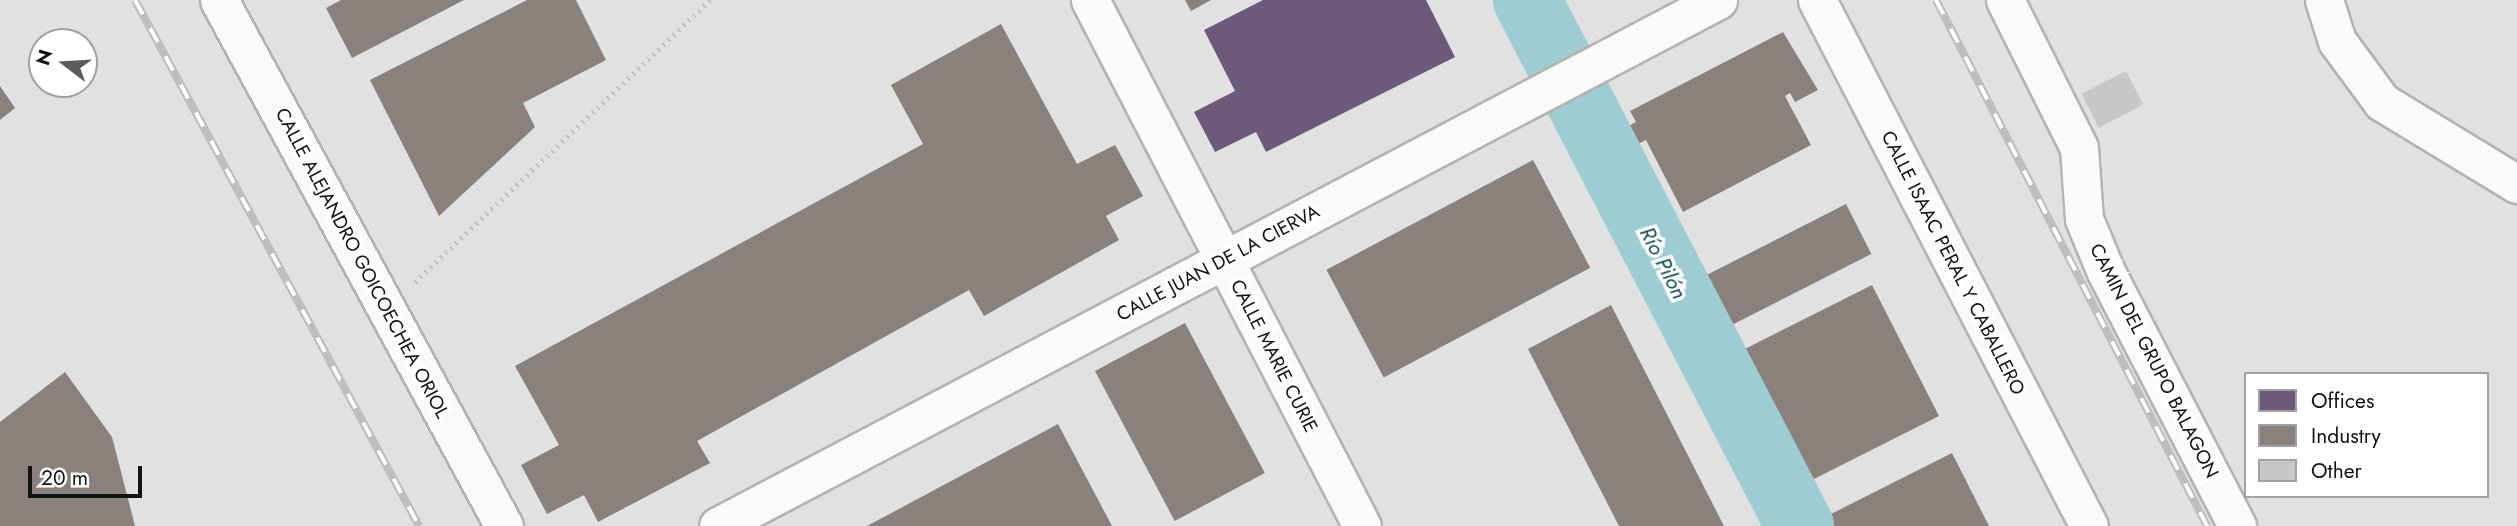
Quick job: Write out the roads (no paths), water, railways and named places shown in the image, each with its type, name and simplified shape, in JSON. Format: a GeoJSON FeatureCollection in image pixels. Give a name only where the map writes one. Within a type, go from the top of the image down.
{"type":"FeatureCollection","features":[{"type":"Feature","properties":{"kind":"street","name":"CALLE ALEJANDRO GOICOECHEA ORIOL"},"geometry":{"type":"LineString","coordinates":[[219,0],[504,526]]}},
{"type":"Feature","properties":{"kind":"street","name":"CALLE MARIE CURIE"},"geometry":{"type":"LineString","coordinates":[[1090,0],[1362,526]]}},
{"type":"Feature","properties":{"kind":"street","name":"CALLE JUAN DE LA CIERVA"},"geometry":{"type":"LineString","coordinates":[[718,526],[1718,0]]}},
{"type":"Feature","properties":{"kind":"street","name":"CALLE ISAAC PERAL Y CABALLERO"},"geometry":{"type":"LineString","coordinates":[[1817,0],[2089,526]]}},
{"type":"Feature","properties":{"kind":"street","name":"CAMIN DEL GRUPO BALAGON"},"geometry":{"type":"LineString","coordinates":[[2005,0],[2079,148],[2084,219],[2106,272],[2237,526]]}},
{"type":"Feature","properties":{"kind":"street"},"geometry":{"type":"LineString","coordinates":[[2324,0],[2337,41],[2382,102],[2517,184]]}},
{"type":"Feature","properties":{"kind":"waterway","name":"Río Pilón"},"geometry":{"type":"LineString","coordinates":[[1527,0],[1800,526]]}},
{"type":"Feature","properties":{"kind":"railway"},"geometry":{"type":"LineString","coordinates":[[135,0],[419,526]]}},
{"type":"Feature","properties":{"kind":"railway"},"geometry":{"type":"LineString","coordinates":[[1936,0],[2207,526]]}}]}
